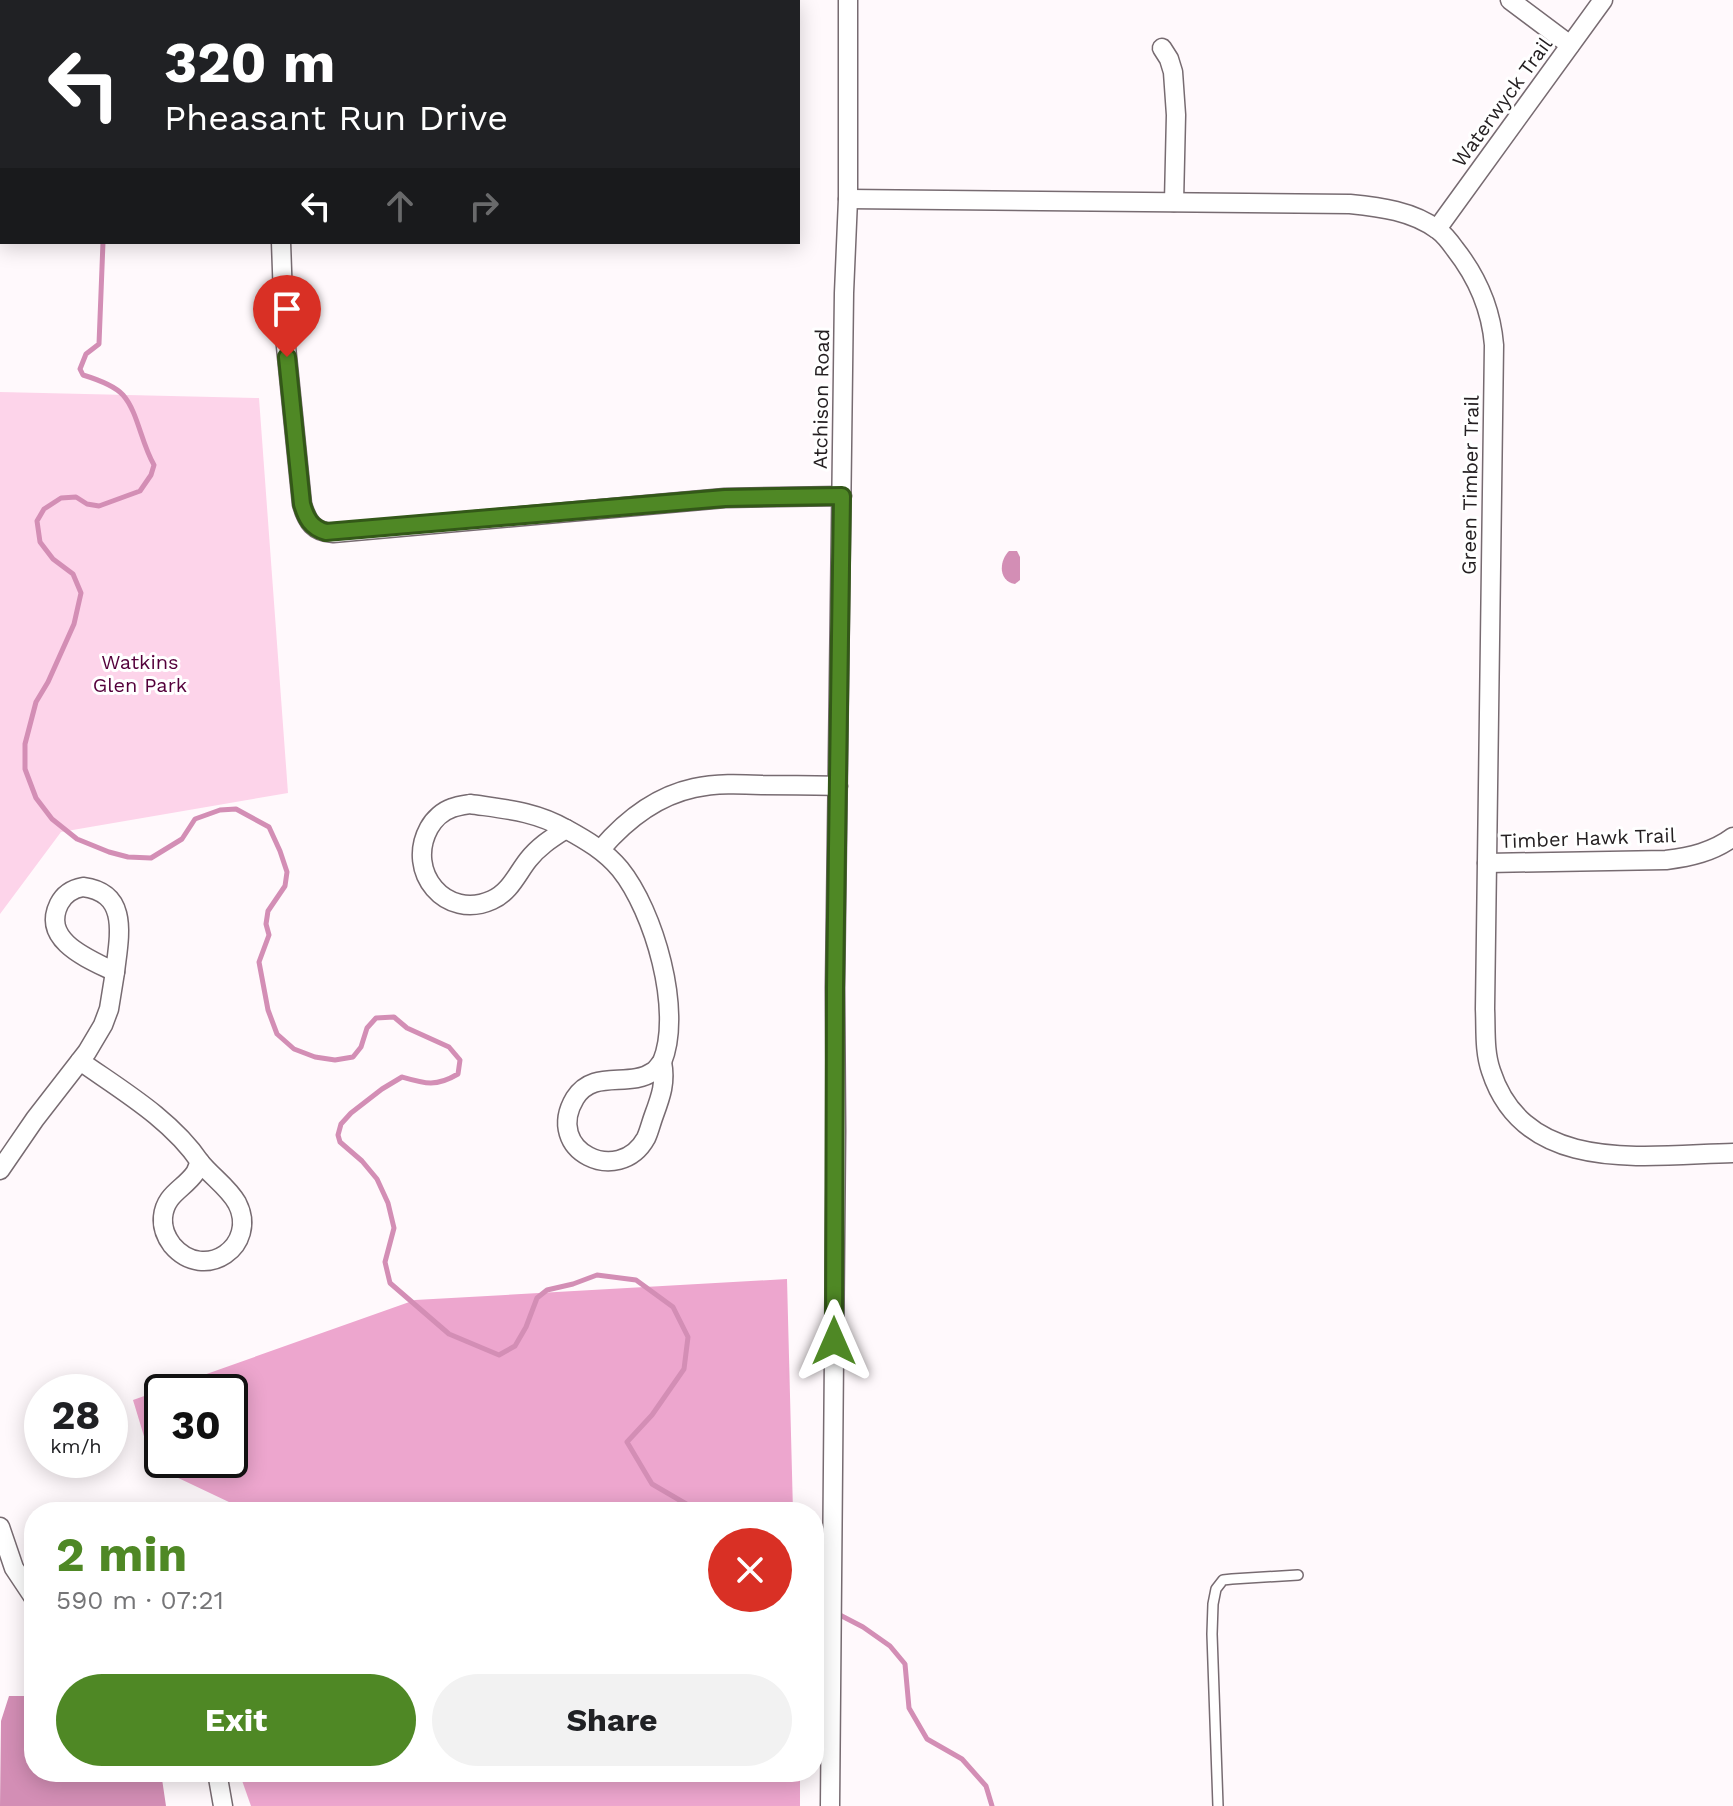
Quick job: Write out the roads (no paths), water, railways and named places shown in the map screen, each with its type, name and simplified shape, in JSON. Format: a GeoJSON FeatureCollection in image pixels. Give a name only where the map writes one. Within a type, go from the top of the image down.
{"type":"FeatureCollection","features":[{"type":"Feature","properties":{"kind":"street","name":"Atchison Road"},"geometry":{"type":"LineString","coordinates":[[830,1806],[848,0]]}},
{"type":"Feature","properties":{"kind":"street"},"geometry":{"type":"LineString","coordinates":[[1510,0],[1570,45]]}},
{"type":"Feature","properties":{"kind":"street","name":"Waterwyck Trail"},"geometry":{"type":"LineString","coordinates":[[1437,229],[1603,0]]}},
{"type":"Feature","properties":{"kind":"street"},"geometry":{"type":"LineString","coordinates":[[1162,48],[1173,72],[1176,115],[1174,202]]}},
{"type":"Feature","properties":{"kind":"street","name":"Green Timber Trail"},"geometry":{"type":"LineString","coordinates":[[848,199],[1339,204],[1372,206],[1405,214],[1437,229],[1461,256],[1475,280],[1487,306],[1493,337],[1486,1049],[1490,1069],[1511,1109],[1543,1137],[1564,1147],[1585,1152],[1648,1155],[1733,1153]]}},
{"type":"Feature","properties":{"kind":"street"},"geometry":{"type":"LineString","coordinates":[[281,244],[284,327],[302,504],[306,518],[319,530],[333,533],[725,498],[842,496]]}},
{"type":"Feature","properties":{"kind":"street"},"geometry":{"type":"LineString","coordinates":[[601,849],[624,824],[651,805],[693,788],[724,784],[838,786]]}},
{"type":"Feature","properties":{"kind":"street"},"geometry":{"type":"LineString","coordinates":[[566,829],[536,851],[502,894],[477,905],[449,900],[437,892],[426,878],[422,866],[423,839],[432,823],[453,807],[470,804],[516,810],[548,819],[566,829],[601,849],[620,869],[641,905],[666,979],[670,1016],[667,1050],[654,1071],[630,1079],[603,1079],[583,1089],[575,1098],[569,1114],[568,1130],[577,1149],[596,1160],[614,1161],[625,1158],[639,1148],[646,1138],[664,1088],[662,1062]]}},
{"type":"Feature","properties":{"kind":"street","name":"Timber Hawk Trail"},"geometry":{"type":"LineString","coordinates":[[1487,863],[1666,860],[1709,851],[1733,837]]}},
{"type":"Feature","properties":{"kind":"street"},"geometry":{"type":"LineString","coordinates":[[0,1170],[87,1052],[109,1009],[115,972],[119,939],[116,909],[104,892],[94,888],[75,888],[60,900],[55,914],[58,934],[64,943],[88,959],[115,972]]}},
{"type":"Feature","properties":{"kind":"street"},"geometry":{"type":"LineString","coordinates":[[80,1061],[162,1121],[190,1147],[235,1201],[240,1211],[239,1239],[226,1254],[207,1262],[196,1262],[179,1252],[165,1235],[163,1224],[166,1204],[195,1173],[200,1162]]}},
{"type":"Feature","properties":{"kind":"street"},"geometry":{"type":"LineString","coordinates":[[0,1527],[14,1568],[24,1583]]}},
{"type":"Feature","properties":{"kind":"street"},"geometry":{"type":"LineString","coordinates":[[219,1782],[223,1806]]}},
{"type":"Feature","properties":{"kind":"lane"},"geometry":{"type":"LineString","coordinates":[[1218,1806],[1212,1634],[1216,1589],[1223,1580],[1298,1575]]}},
{"type":"Feature","properties":{"kind":"waterway"},"geometry":{"type":"LineString","coordinates":[[103,244],[99,344],[86,354],[80,369],[83,375],[110,385],[123,395],[154,465],[140,491],[99,506],[87,504],[76,497],[61,498],[44,509],[37,521],[40,542],[53,559],[73,574],[81,593],[74,624],[36,702],[25,744],[25,769],[36,798],[52,819],[77,839],[128,857],[151,858],[182,839],[195,819],[220,810],[236,809],[269,827],[287,872],[285,886],[268,911],[266,924],[269,935],[259,962],[268,1010],[277,1034],[294,1049],[335,1060],[353,1057],[361,1047],[367,1028],[376,1018],[394,1017],[407,1028],[449,1047],[460,1060],[458,1074],[437,1083],[402,1077],[382,1089],[341,1124],[340,1142],[377,1179],[388,1203],[394,1228],[385,1262],[390,1283],[449,1334],[499,1355],[515,1346],[537,1298],[547,1290],[597,1275],[636,1280],[673,1307],[688,1337],[684,1369],[652,1415],[627,1442],[652,1484],[683,1502]]}},
{"type":"Feature","properties":{"kind":"waterway"},"geometry":{"type":"LineString","coordinates":[[836,1613],[890,1646],[905,1664],[909,1708],[927,1739],[962,1759],[986,1786],[992,1806]]}},
{"type":"Feature","properties":{"kind":"park label","name":"Watkins Glen Park"},"geometry":{"type":"Point","coordinates":[140,674]}}]}
